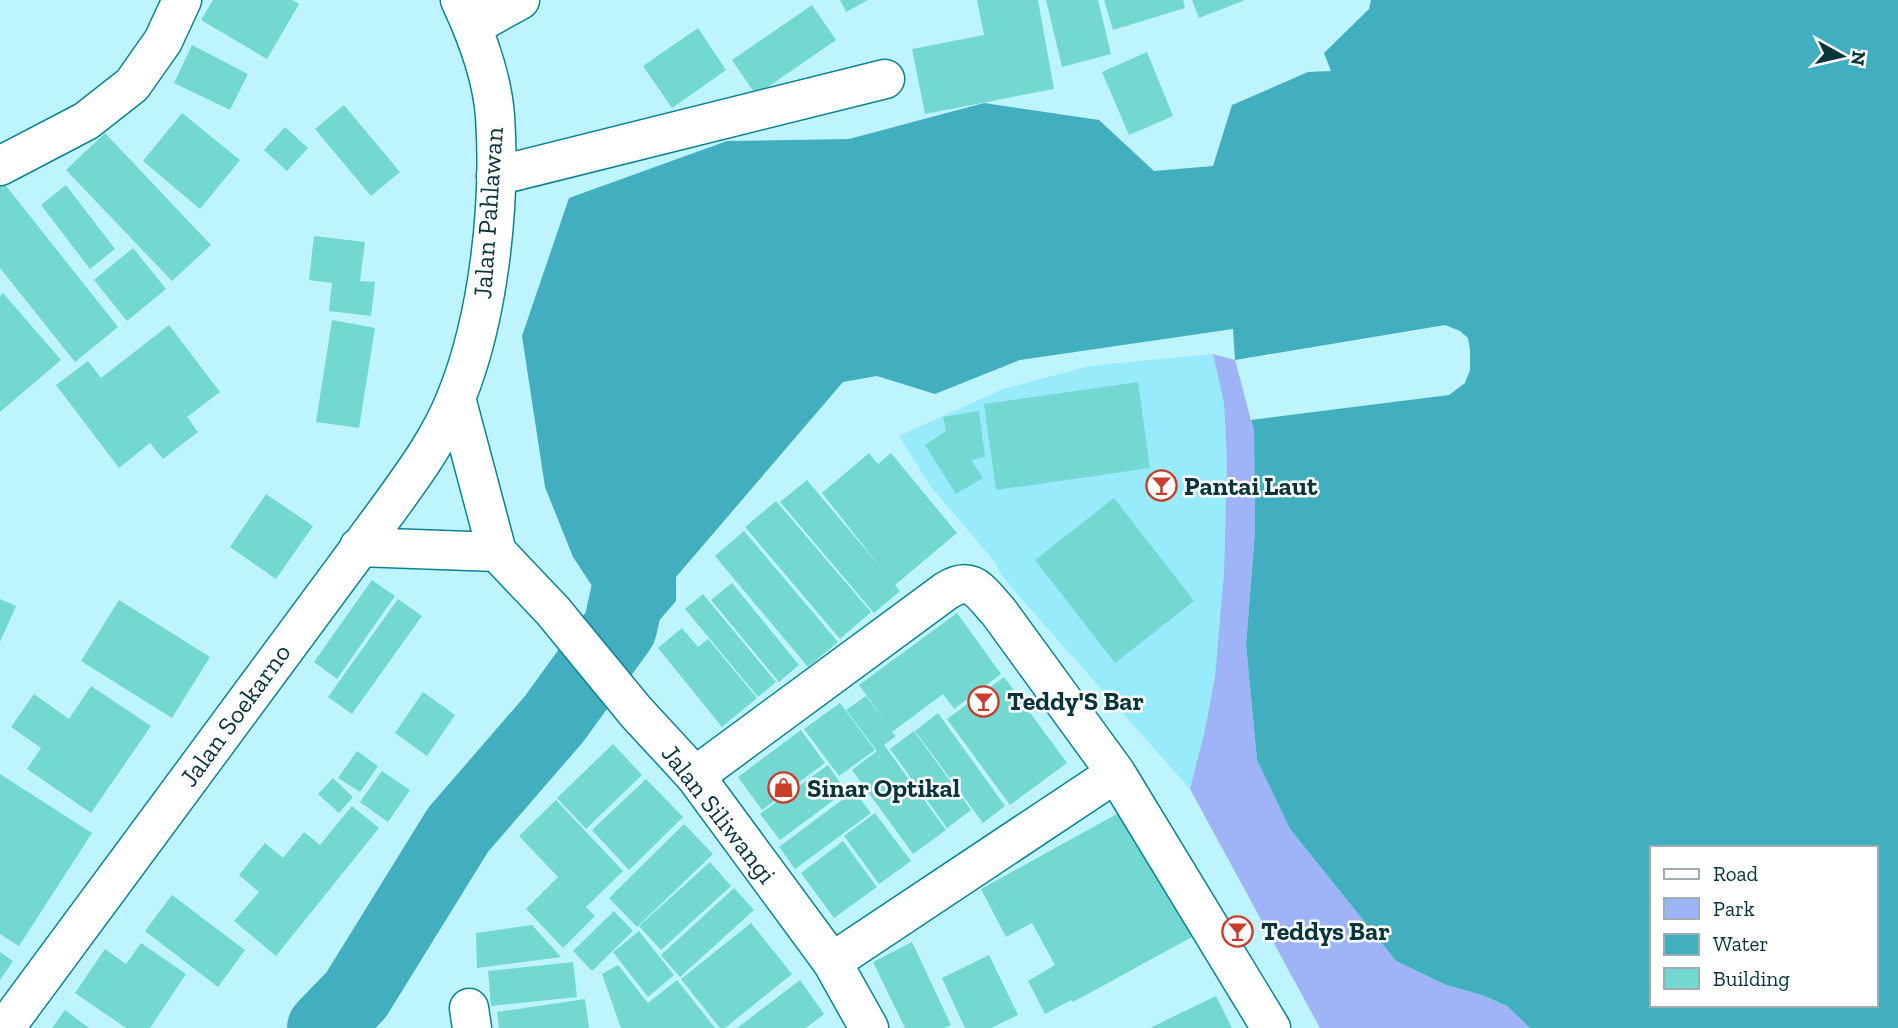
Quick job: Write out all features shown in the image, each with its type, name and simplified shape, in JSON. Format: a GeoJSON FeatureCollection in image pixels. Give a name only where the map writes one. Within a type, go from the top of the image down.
{"type":"FeatureCollection","features":[{"type":"Feature","properties":{"kind":"main road"},"geometry":{"type":"LineString","coordinates":[[0,166],[86,121],[132,85],[163,41],[182,0]]}},
{"type":"Feature","properties":{"kind":"main road"},"geometry":{"type":"LineString","coordinates":[[466,13],[520,0]]}},
{"type":"Feature","properties":{"kind":"main road","name":"Jalan Pahlawan"},"geometry":{"type":"LineString","coordinates":[[456,398],[476,337],[483,299],[496,176],[495,115],[488,75],[466,13]]}},
{"type":"Feature","properties":{"kind":"main road"},"geometry":{"type":"LineString","coordinates":[[496,176],[884,79]]}},
{"type":"Feature","properties":{"kind":"main road"},"geometry":{"type":"LineString","coordinates":[[359,547],[497,552],[456,398]]}},
{"type":"Feature","properties":{"kind":"main road","name":"Jalan Soekarno"},"geometry":{"type":"LineString","coordinates":[[5,1028],[415,472],[438,437],[456,398]]}},
{"type":"Feature","properties":{"kind":"main road","name":"Jalan Siliwangi"},"geometry":{"type":"LineString","coordinates":[[497,552],[553,611],[636,712],[695,776],[832,962],[869,1028]]}},
{"type":"Feature","properties":{"kind":"main road"},"geometry":{"type":"LineString","coordinates":[[695,776],[958,584],[968,584],[977,588],[998,611],[1116,773],[1271,1028]]}},
{"type":"Feature","properties":{"kind":"main road"},"geometry":{"type":"LineString","coordinates":[[832,962],[1116,773]]}},
{"type":"Feature","properties":{"kind":"shaded area"},"geometry":{"type":"Polygon","coordinates":[[[1213,354],[1224,403],[1227,459],[1224,572],[1215,676],[1190,789],[1018,595],[1000,573],[995,562],[931,487],[899,436],[1003,389],[1090,366],[1213,354]]]}},
{"type":"Feature","properties":{"kind":"green space"},"geometry":{"type":"Polygon","coordinates":[[[1213,354],[1235,360],[1254,430],[1255,531],[1246,645],[1257,760],[1290,829],[1396,961],[1446,985],[1482,995],[1507,1006],[1530,1028],[1320,1028],[1190,789],[1215,676],[1224,572],[1227,459],[1224,403],[1213,354]]]}},
{"type":"Feature","properties":{"kind":"water"},"geometry":{"type":"Polygon","coordinates":[[[1371,0],[1898,0],[1898,1028],[1530,1028],[1507,1006],[1482,995],[1446,985],[1396,961],[1290,829],[1257,760],[1246,645],[1255,531],[1254,430],[1235,360],[1233,329],[1020,360],[935,394],[877,376],[843,382],[676,577],[676,601],[638,645],[620,628],[573,557],[545,487],[522,336],[569,198],[727,141],[849,139],[984,103],[1099,120],[1154,171],[1213,166],[1232,105],[1308,72],[1331,71],[1324,53],[1369,9],[1371,0]]]}},
{"type":"Feature","properties":{"kind":"pier"},"geometry":{"type":"Polygon","coordinates":[[[1445,325],[1460,331],[1468,338],[1470,350],[1470,370],[1465,383],[1449,395],[1251,420],[1235,360],[1445,325]]]}},
{"type":"Feature","properties":{"kind":"building"},"geometry":{"type":"Polygon","coordinates":[[[213,0],[292,0],[299,4],[267,59],[201,20],[213,0]]]}},
{"type":"Feature","properties":{"kind":"building"},"geometry":{"type":"Polygon","coordinates":[[[840,0],[868,0],[846,12],[840,0]]]}},
{"type":"Feature","properties":{"kind":"building"},"geometry":{"type":"Polygon","coordinates":[[[977,0],[1038,0],[1054,89],[925,114],[912,49],[984,35],[977,0]]]}},
{"type":"Feature","properties":{"kind":"building"},"geometry":{"type":"Polygon","coordinates":[[[1046,0],[1098,0],[1111,54],[1062,67],[1046,0]]]}},
{"type":"Feature","properties":{"kind":"building"},"geometry":{"type":"Polygon","coordinates":[[[1104,0],[1183,0],[1185,8],[1113,30],[1104,0]]]}},
{"type":"Feature","properties":{"kind":"building"},"geometry":{"type":"Polygon","coordinates":[[[1192,0],[1245,0],[1199,18],[1192,0]]]}},
{"type":"Feature","properties":{"kind":"building"},"geometry":{"type":"Polygon","coordinates":[[[812,5],[836,40],[756,95],[732,60],[812,5]]]}},
{"type":"Feature","properties":{"kind":"building"},"geometry":{"type":"Polygon","coordinates":[[[698,28],[726,70],[672,108],[643,66],[698,28]]]}},
{"type":"Feature","properties":{"kind":"building"},"geometry":{"type":"Polygon","coordinates":[[[192,45],[248,74],[230,110],[174,83],[192,45]]]}},
{"type":"Feature","properties":{"kind":"building"},"geometry":{"type":"Polygon","coordinates":[[[1147,52],[1173,116],[1129,135],[1102,72],[1147,52]]]}},
{"type":"Feature","properties":{"kind":"building"},"geometry":{"type":"Polygon","coordinates":[[[344,105],[400,172],[371,196],[315,129],[344,105]]]}},
{"type":"Feature","properties":{"kind":"building"},"geometry":{"type":"Polygon","coordinates":[[[182,113],[240,160],[200,209],[143,161],[182,113]]]}},
{"type":"Feature","properties":{"kind":"building"},"geometry":{"type":"Polygon","coordinates":[[[285,127],[308,148],[287,171],[264,150],[285,127]]]}},
{"type":"Feature","properties":{"kind":"building"},"geometry":{"type":"Polygon","coordinates":[[[105,133],[211,245],[172,281],[66,170],[105,133]]]}},
{"type":"Feature","properties":{"kind":"building"},"geometry":{"type":"Polygon","coordinates":[[[3,182],[118,327],[75,362],[0,268],[0,184],[3,182]]]}},
{"type":"Feature","properties":{"kind":"building"},"geometry":{"type":"Polygon","coordinates":[[[66,185],[115,249],[90,269],[41,205],[66,185]]]}},
{"type":"Feature","properties":{"kind":"building"},"geometry":{"type":"Polygon","coordinates":[[[314,236],[365,242],[360,281],[375,282],[371,316],[329,311],[332,283],[309,280],[314,236]]]}},
{"type":"Feature","properties":{"kind":"building"},"geometry":{"type":"Polygon","coordinates":[[[133,248],[166,289],[127,321],[94,280],[133,248]]]}},
{"type":"Feature","properties":{"kind":"building"},"geometry":{"type":"Polygon","coordinates":[[[3,293],[61,360],[0,412],[0,296],[3,293]]]}},
{"type":"Feature","properties":{"kind":"building"},"geometry":{"type":"Polygon","coordinates":[[[332,320],[375,328],[359,428],[316,422],[332,320]]]}},
{"type":"Feature","properties":{"kind":"building"},"geometry":{"type":"Polygon","coordinates":[[[169,325],[220,392],[187,417],[198,432],[163,459],[150,443],[119,468],[56,385],[88,361],[101,378],[169,325]]]}},
{"type":"Feature","properties":{"kind":"building"},"geometry":{"type":"Polygon","coordinates":[[[1138,382],[1150,468],[996,490],[984,404],[1138,382]]]}},
{"type":"Feature","properties":{"kind":"building"},"geometry":{"type":"Polygon","coordinates":[[[979,411],[985,457],[971,460],[983,478],[956,494],[925,445],[946,431],[943,417],[979,411]]]}},
{"type":"Feature","properties":{"kind":"building"},"geometry":{"type":"Polygon","coordinates":[[[869,453],[878,464],[891,453],[957,533],[895,585],[900,591],[874,613],[780,502],[807,480],[881,568],[822,493],[869,453]]]}},
{"type":"Feature","properties":{"kind":"building"},"geometry":{"type":"Polygon","coordinates":[[[266,494],[313,526],[276,579],[230,547],[266,494]]]}},
{"type":"Feature","properties":{"kind":"building"},"geometry":{"type":"Polygon","coordinates":[[[1114,498],[1194,601],[1115,663],[1035,560],[1114,498]]]}},
{"type":"Feature","properties":{"kind":"building"},"geometry":{"type":"Polygon","coordinates":[[[776,501],[871,612],[840,639],[745,527],[776,501]]]}},
{"type":"Feature","properties":{"kind":"building"},"geometry":{"type":"Polygon","coordinates":[[[744,531],[838,642],[808,667],[715,556],[744,531]]]}},
{"type":"Feature","properties":{"kind":"building"},"geometry":{"type":"Polygon","coordinates":[[[372,580],[395,596],[337,679],[314,662],[372,580]]]}},
{"type":"Feature","properties":{"kind":"building"},"geometry":{"type":"Polygon","coordinates":[[[732,583],[799,665],[779,682],[711,600],[732,583]]]}},
{"type":"Feature","properties":{"kind":"building"},"geometry":{"type":"Polygon","coordinates":[[[703,594],[776,682],[758,697],[685,609],[703,594]]]}},
{"type":"Feature","properties":{"kind":"building"},"geometry":{"type":"Polygon","coordinates":[[[0,599],[16,606],[0,642],[0,599]]]}},
{"type":"Feature","properties":{"kind":"building"},"geometry":{"type":"Polygon","coordinates":[[[398,599],[422,616],[352,714],[328,697],[398,599]]]}},
{"type":"Feature","properties":{"kind":"building"},"geometry":{"type":"Polygon","coordinates":[[[119,600],[210,657],[172,718],[81,661],[119,600]]]}},
{"type":"Feature","properties":{"kind":"building"},"geometry":{"type":"Polygon","coordinates":[[[957,613],[1001,674],[954,709],[943,694],[892,732],[896,736],[884,745],[946,830],[913,854],[852,770],[877,751],[846,710],[866,696],[886,722],[859,685],[957,613]]]}},
{"type":"Feature","properties":{"kind":"building"},"geometry":{"type":"Polygon","coordinates":[[[682,628],[698,647],[708,639],[757,698],[722,727],[658,648],[682,628]]]}},
{"type":"Feature","properties":{"kind":"building"},"geometry":{"type":"Polygon","coordinates":[[[1004,677],[1067,763],[1010,805],[947,719],[1004,677]]]}},
{"type":"Feature","properties":{"kind":"building"},"geometry":{"type":"Polygon","coordinates":[[[91,686],[151,726],[91,813],[27,769],[41,748],[11,727],[34,694],[69,719],[91,686]]]}},
{"type":"Feature","properties":{"kind":"building"},"geometry":{"type":"Polygon","coordinates":[[[423,692],[455,715],[427,756],[395,733],[423,692]]]}},
{"type":"Feature","properties":{"kind":"building"},"geometry":{"type":"Polygon","coordinates":[[[840,703],[875,750],[839,776],[804,729],[840,703]]]}},
{"type":"Feature","properties":{"kind":"building"},"geometry":{"type":"Polygon","coordinates":[[[938,713],[1005,806],[983,823],[915,731],[938,713]]]}},
{"type":"Feature","properties":{"kind":"building"},"geometry":{"type":"Polygon","coordinates":[[[801,730],[825,763],[762,810],[738,777],[801,730]]]}},
{"type":"Feature","properties":{"kind":"building"},"geometry":{"type":"Polygon","coordinates":[[[914,731],[971,810],[947,828],[890,749],[914,731]]]}},
{"type":"Feature","properties":{"kind":"building"},"geometry":{"type":"Polygon","coordinates":[[[613,744],[642,775],[586,829],[557,798],[613,744]]]}},
{"type":"Feature","properties":{"kind":"building"},"geometry":{"type":"Polygon","coordinates":[[[357,751],[378,766],[360,792],[338,778],[357,751]]]}},
{"type":"Feature","properties":{"kind":"building"},"geometry":{"type":"Polygon","coordinates":[[[828,765],[846,791],[780,840],[760,814],[828,765]]]}},
{"type":"Feature","properties":{"kind":"building"},"geometry":{"type":"Polygon","coordinates":[[[382,771],[410,790],[388,822],[360,802],[382,771]]]}},
{"type":"Feature","properties":{"kind":"building"},"geometry":{"type":"Polygon","coordinates":[[[0,774],[92,833],[19,946],[0,934],[0,774]]]}},
{"type":"Feature","properties":{"kind":"building"},"geometry":{"type":"Polygon","coordinates":[[[333,778],[353,797],[339,813],[318,794],[333,778]]]}},
{"type":"Feature","properties":{"kind":"building"},"geometry":{"type":"Polygon","coordinates":[[[646,779],[683,817],[629,870],[592,830],[646,779]]]}},
{"type":"Feature","properties":{"kind":"building"},"geometry":{"type":"Polygon","coordinates":[[[854,791],[871,813],[795,869],[779,847],[854,791]]]}},
{"type":"Feature","properties":{"kind":"building"},"geometry":{"type":"Polygon","coordinates":[[[556,800],[623,871],[586,907],[595,916],[563,948],[526,909],[558,877],[519,836],[556,800]]]}},
{"type":"Feature","properties":{"kind":"building"},"geometry":{"type":"Polygon","coordinates":[[[352,806],[379,828],[276,956],[234,921],[259,892],[239,875],[265,843],[283,858],[304,832],[320,845],[352,806]]]}},
{"type":"Feature","properties":{"kind":"building"},"geometry":{"type":"Polygon","coordinates":[[[1124,810],[1192,937],[1073,1002],[1071,1000],[1045,1014],[1028,981],[1055,965],[1032,923],[1006,937],[981,889],[1124,810]]]}},
{"type":"Feature","properties":{"kind":"building"},"geometry":{"type":"Polygon","coordinates":[[[875,813],[911,861],[879,884],[844,836],[875,813]]]}},
{"type":"Feature","properties":{"kind":"building"},"geometry":{"type":"Polygon","coordinates":[[[684,824],[713,854],[637,927],[609,898],[684,824]]]}},
{"type":"Feature","properties":{"kind":"building"},"geometry":{"type":"Polygon","coordinates":[[[843,841],[877,887],[834,918],[801,873],[843,841]]]}},
{"type":"Feature","properties":{"kind":"building"},"geometry":{"type":"Polygon","coordinates":[[[710,862],[731,886],[661,950],[639,926],[710,862]]]}},
{"type":"Feature","properties":{"kind":"building"},"geometry":{"type":"Polygon","coordinates":[[[734,888],[754,910],[680,977],[661,955],[734,888]]]}},
{"type":"Feature","properties":{"kind":"building"},"geometry":{"type":"Polygon","coordinates":[[[172,895],[245,950],[218,987],[145,931],[172,895]]]}},
{"type":"Feature","properties":{"kind":"building"},"geometry":{"type":"Polygon","coordinates":[[[614,911],[633,931],[592,971],[573,951],[614,911]]]}},
{"type":"Feature","properties":{"kind":"building"},"geometry":{"type":"Polygon","coordinates":[[[751,923],[792,974],[725,1028],[720,1028],[681,979],[751,923]]]}},
{"type":"Feature","properties":{"kind":"building"},"geometry":{"type":"Polygon","coordinates":[[[532,925],[561,957],[477,968],[476,933],[532,925]]]}},
{"type":"Feature","properties":{"kind":"building"},"geometry":{"type":"Polygon","coordinates":[[[639,931],[674,975],[648,997],[613,952],[639,931]]]}},
{"type":"Feature","properties":{"kind":"building"},"geometry":{"type":"Polygon","coordinates":[[[912,942],[951,1025],[945,1028],[905,1028],[873,962],[912,942]]]}},
{"type":"Feature","properties":{"kind":"building"},"geometry":{"type":"Polygon","coordinates":[[[141,943],[186,974],[150,1028],[126,1028],[75,993],[105,949],[126,964],[141,943]]]}},
{"type":"Feature","properties":{"kind":"building"},"geometry":{"type":"Polygon","coordinates":[[[0,952],[13,961],[0,980],[0,952]]]}},
{"type":"Feature","properties":{"kind":"building"},"geometry":{"type":"Polygon","coordinates":[[[989,955],[1018,1015],[991,1028],[965,1028],[942,978],[989,955]]]}},
{"type":"Feature","properties":{"kind":"building"},"geometry":{"type":"Polygon","coordinates":[[[573,962],[577,997],[491,1006],[488,971],[573,962]]]}},
{"type":"Feature","properties":{"kind":"building"},"geometry":{"type":"Polygon","coordinates":[[[618,965],[648,1003],[677,980],[715,1028],[621,1028],[602,974],[618,965]]]}},
{"type":"Feature","properties":{"kind":"building"},"geometry":{"type":"Polygon","coordinates":[[[800,980],[824,1014],[806,1028],[737,1028],[800,980]]]}},
{"type":"Feature","properties":{"kind":"building"},"geometry":{"type":"Polygon","coordinates":[[[1216,996],[1232,1028],[1150,1028],[1216,996]]]}},
{"type":"Feature","properties":{"kind":"building"},"geometry":{"type":"Polygon","coordinates":[[[585,999],[589,1028],[499,1028],[497,1012],[585,999]]]}},
{"type":"Feature","properties":{"kind":"building"},"geometry":{"type":"Polygon","coordinates":[[[65,1010],[89,1028],[52,1028],[65,1010]]]}},
{"type":"Feature","properties":{"kind":"waterway"},"geometry":{"type":"LineString","coordinates":[[324,1028],[356,995],[458,830],[554,719],[620,628],[642,529]]}},
{"type":"Feature","properties":{"kind":"place","name":"Pantai Laut"},"geometry":{"type":"Point","coordinates":[1161,486]}},
{"type":"Feature","properties":{"kind":"place","name":"Teddy'S Bar"},"geometry":{"type":"Point","coordinates":[984,701]}},
{"type":"Feature","properties":{"kind":"place","name":"Sinar Optikal"},"geometry":{"type":"Point","coordinates":[784,788]}},
{"type":"Feature","properties":{"kind":"place","name":"Teddys Bar"},"geometry":{"type":"Point","coordinates":[1238,931]}}]}
